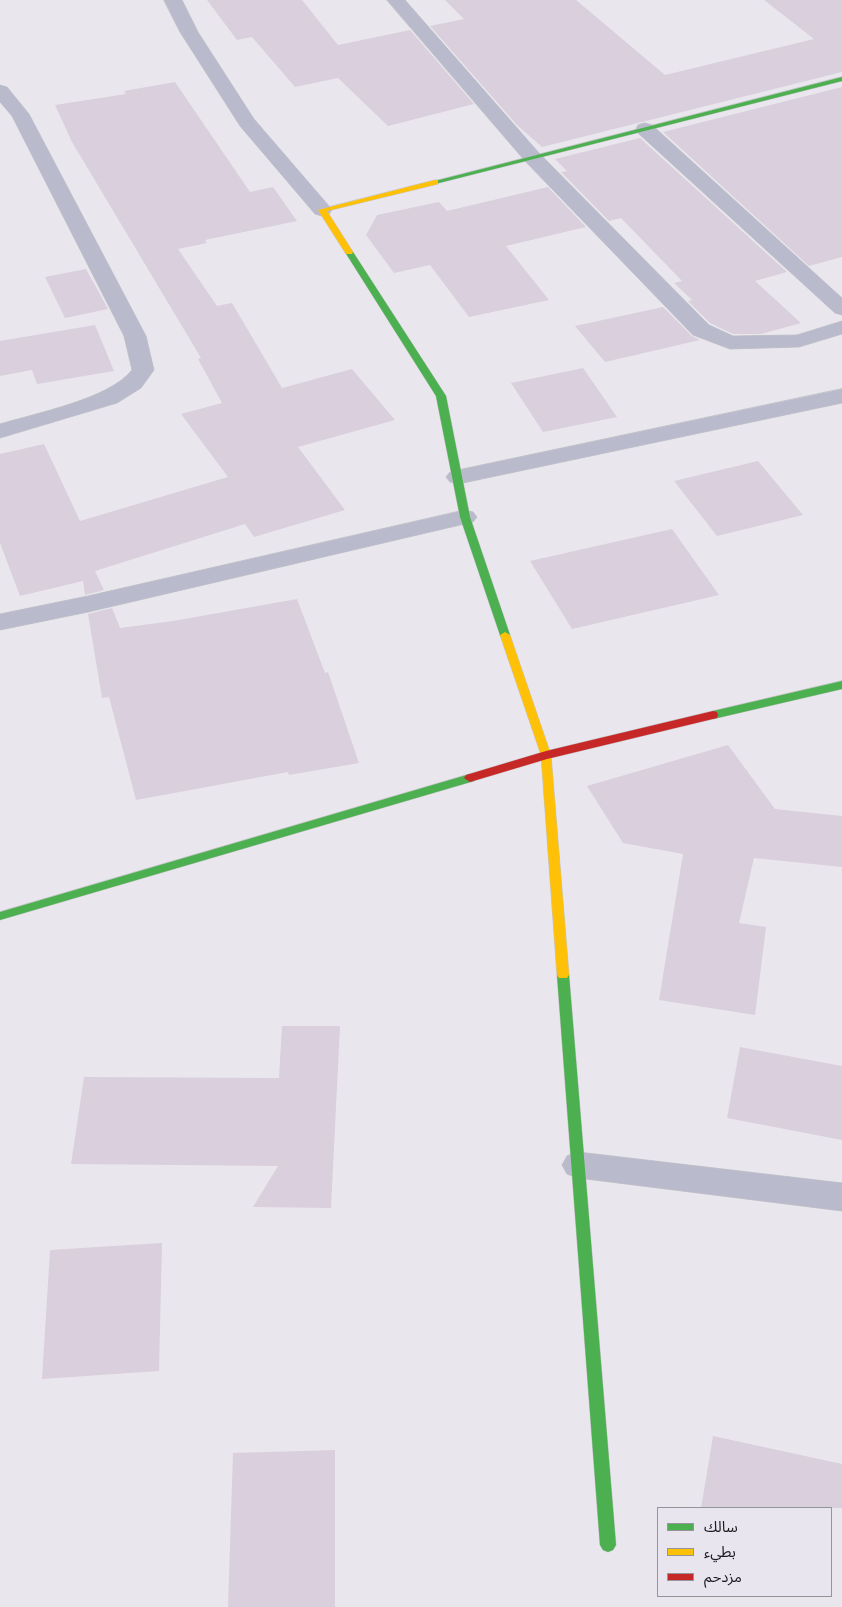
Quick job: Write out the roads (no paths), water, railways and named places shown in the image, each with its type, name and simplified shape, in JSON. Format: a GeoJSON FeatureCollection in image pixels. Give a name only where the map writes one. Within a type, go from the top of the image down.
{"type":"FeatureCollection","features":[{"type":"Feature","properties":{"kind":"street"},"geometry":{"type":"LineString","coordinates":[[173,0],[189,32],[247,122],[322,210],[441,396],[466,517],[546,755],[608,1545]]}},
{"type":"Feature","properties":{"kind":"street"},"geometry":{"type":"LineString","coordinates":[[396,0],[532,158],[701,330],[730,343],[799,341],[842,327]]}},
{"type":"Feature","properties":{"kind":"street"},"geometry":{"type":"LineString","coordinates":[[322,210],[842,79]]}},
{"type":"Feature","properties":{"kind":"street"},"geometry":{"type":"LineString","coordinates":[[0,91],[20,114],[135,336],[143,370],[133,383],[109,398],[0,431]]}},
{"type":"Feature","properties":{"kind":"street"},"geometry":{"type":"LineString","coordinates":[[645,129],[842,309]]}},
{"type":"Feature","properties":{"kind":"street"},"geometry":{"type":"LineString","coordinates":[[458,477],[842,396]]}},
{"type":"Feature","properties":{"kind":"street"},"geometry":{"type":"LineString","coordinates":[[0,622],[88,604],[466,517]]}},
{"type":"Feature","properties":{"kind":"street"},"geometry":{"type":"LineString","coordinates":[[0,916],[546,755],[842,685]]}},
{"type":"Feature","properties":{"kind":"street"},"geometry":{"type":"LineString","coordinates":[[578,1165],[842,1197]]}}]}
